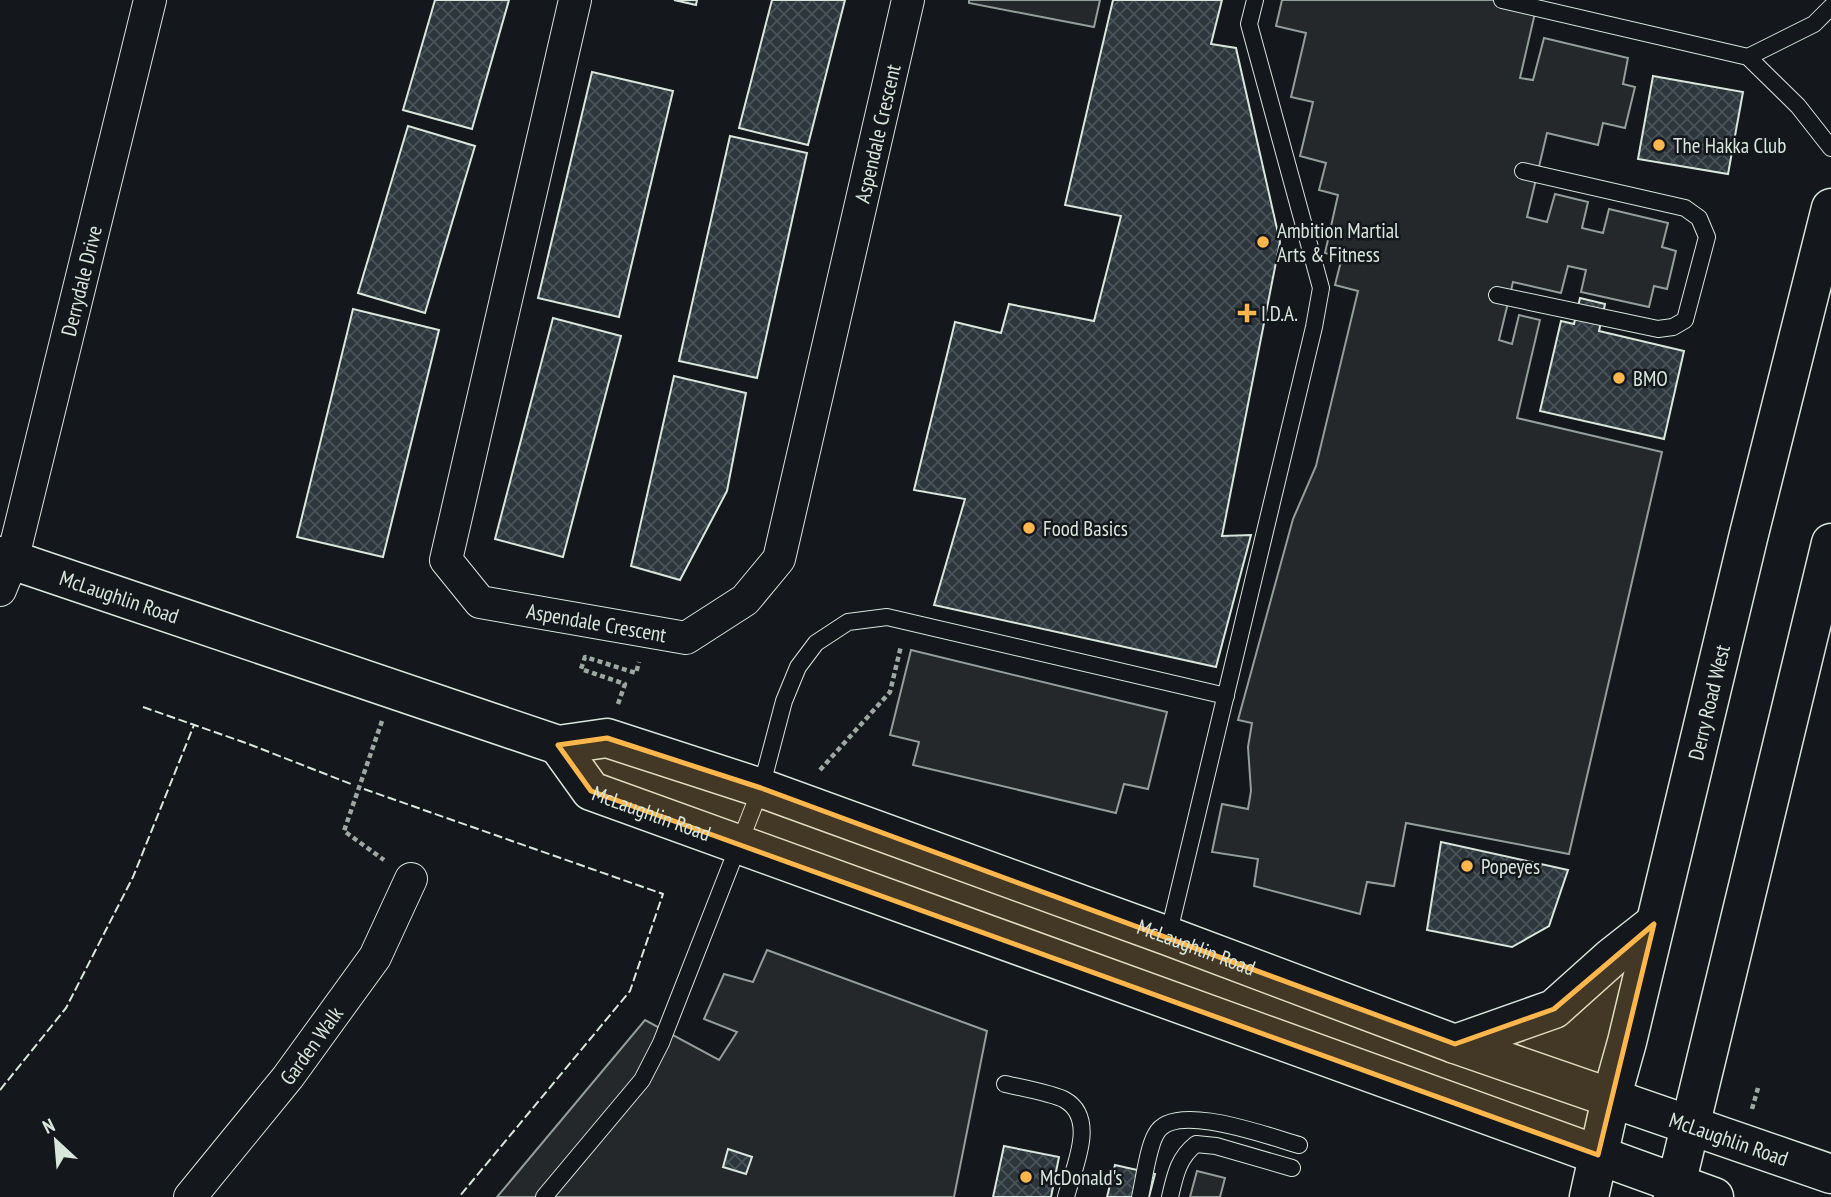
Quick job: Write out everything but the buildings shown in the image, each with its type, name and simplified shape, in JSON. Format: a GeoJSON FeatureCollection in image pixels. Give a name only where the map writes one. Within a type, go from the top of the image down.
{"type":"FeatureCollection","features":[{"type":"Feature","properties":{"kind":"street","name":"Derrydale Drive"},"geometry":{"type":"LineString","coordinates":[[4,569],[150,0]]}},
{"type":"Feature","properties":{"kind":"street","name":"Aspendale Crescent"},"geometry":{"type":"LineString","coordinates":[[575,0],[446,560],[480,603],[686,638],[745,600],[779,559],[908,0]]}},
{"type":"Feature","properties":{"kind":"street","name":"Derry Road West"},"geometry":{"type":"LineString","coordinates":[[1589,1197],[1831,208]]}},
{"type":"Feature","properties":{"kind":"street"},"geometry":{"type":"LineString","coordinates":[[1675,1190],[1831,543]]}},
{"type":"Feature","properties":{"kind":"street","name":"McLaughlin Road"},"geometry":{"type":"LineString","coordinates":[[4,569],[558,745],[607,738],[761,788],[1455,1044],[1831,1174]]}},
{"type":"Feature","properties":{"kind":"street","name":"McLaughlin Road"},"geometry":{"type":"LineString","coordinates":[[558,745],[591,791],[1598,1155],[1675,1190],[1714,1197]]}},
{"type":"Feature","properties":{"kind":"street","name":"Garden Walk"},"geometry":{"type":"LineString","coordinates":[[190,1197],[288,1077],[375,957],[411,879]]}},
{"type":"Feature","properties":{"kind":"street"},"geometry":{"type":"LineString","coordinates":[[1455,1044],[1554,1009],[1654,924]]}},
{"type":"Feature","properties":{"kind":"lane"},"geometry":{"type":"LineString","coordinates":[[1168,936],[1314,327],[1321,288],[1250,24],[1255,0]]}},
{"type":"Feature","properties":{"kind":"lane"},"geometry":{"type":"LineString","coordinates":[[1502,0],[1748,57],[1798,106],[1831,148]]}},
{"type":"Feature","properties":{"kind":"lane"},"geometry":{"type":"LineString","coordinates":[[1748,57],[1814,24],[1831,7]]}},
{"type":"Feature","properties":{"kind":"lane"},"geometry":{"type":"LineString","coordinates":[[1497,295],[1658,329],[1673,327],[1685,320],[1707,237],[1699,218],[1685,208],[1522,172]]}},
{"type":"Feature","properties":{"kind":"lane"},"geometry":{"type":"LineString","coordinates":[[544,1197],[642,1080],[661,1043],[761,788],[784,701],[798,667],[816,643],[848,622],[887,617],[1226,696]]}},
{"type":"Feature","properties":{"kind":"lane"},"geometry":{"type":"LineString","coordinates":[[1005,1084],[1065,1100],[1080,1118],[1082,1135],[1066,1197]]}},
{"type":"Feature","properties":{"kind":"lane"},"geometry":{"type":"LineString","coordinates":[[1140,1197],[1156,1132],[1173,1119],[1212,1122],[1299,1145]]}},
{"type":"Feature","properties":{"kind":"lane"},"geometry":{"type":"LineString","coordinates":[[1170,1197],[1177,1166],[1185,1153],[1196,1144],[1216,1146],[1292,1168]]}},
{"type":"Feature","properties":{"kind":"path"},"geometry":{"type":"LineString","coordinates":[[607,738],[625,684],[581,670],[585,657],[636,673],[648,631]]}},
{"type":"Feature","properties":{"kind":"path"},"geometry":{"type":"LineString","coordinates":[[820,770],[890,692],[904,635]]}},
{"type":"Feature","properties":{"kind":"path"},"geometry":{"type":"LineString","coordinates":[[393,691],[344,831],[411,879]]}},
{"type":"Feature","properties":{"kind":"highlighted area"},"geometry":{"type":"Polygon","coordinates":[[[607,738],[761,788],[1455,1044],[1554,1009],[1654,924],[1598,1155],[591,791],[558,745],[607,738]]]}},
{"type":"Feature","properties":{"kind":"shaded area"},"geometry":{"type":"Polygon","coordinates":[[[969,0],[1100,0],[1094,27],[969,3],[969,0]]]}},
{"type":"Feature","properties":{"kind":"shaded area"},"geometry":{"type":"Polygon","coordinates":[[[1282,0],[1538,0],[1520,78],[1533,80],[1544,38],[1628,58],[1623,84],[1635,87],[1625,128],[1603,123],[1598,145],[1547,133],[1527,217],[1547,222],[1555,194],[1588,202],[1582,228],[1603,233],[1609,209],[1668,223],[1662,247],[1676,251],[1667,289],[1654,286],[1649,307],[1581,292],[1586,270],[1568,266],[1561,293],[1513,282],[1499,340],[1512,344],[1519,315],[1540,320],[1517,418],[1662,452],[1569,854],[1406,823],[1394,886],[1367,882],[1360,914],[1254,886],[1258,859],[1212,852],[1222,804],[1248,809],[1251,791],[1248,747],[1252,723],[1238,720],[1293,519],[1316,466],[1358,291],[1335,285],[1342,257],[1325,253],[1338,195],[1319,190],[1326,163],[1300,156],[1313,102],[1291,97],[1306,33],[1276,26],[1282,0]]]}},
{"type":"Feature","properties":{"kind":"shaded area"},"geometry":{"type":"Polygon","coordinates":[[[911,650],[1167,712],[1148,789],[1124,784],[1116,813],[913,765],[919,742],[890,735],[911,650]]]}},
{"type":"Feature","properties":{"kind":"shaded area"},"geometry":{"type":"Polygon","coordinates":[[[767,950],[987,1031],[954,1197],[497,1197],[645,1020],[719,1060],[737,1032],[704,1019],[724,974],[753,982],[767,950]]]}},
{"type":"Feature","properties":{"kind":"shaded area"},"geometry":{"type":"Polygon","coordinates":[[[1197,1171],[1225,1178],[1220,1197],[1190,1197],[1197,1171]]]}},
{"type":"Feature","properties":{"kind":"fence"},"geometry":{"type":"LineString","coordinates":[[143,707],[351,784]]}},
{"type":"Feature","properties":{"kind":"fence"},"geometry":{"type":"LineString","coordinates":[[0,1090],[66,1008],[133,877],[194,725]]}},
{"type":"Feature","properties":{"kind":"fence"},"geometry":{"type":"LineString","coordinates":[[364,789],[663,894],[630,991],[459,1197]]}},
{"type":"Feature","properties":{"kind":"place","name":"The Hakka Club"},"geometry":{"type":"Point","coordinates":[1659,145]}},
{"type":"Feature","properties":{"kind":"place","name":"Ambition Martial Arts & Fitness"},"geometry":{"type":"Point","coordinates":[1263,242]}},
{"type":"Feature","properties":{"kind":"place","name":"I.D.A."},"geometry":{"type":"Point","coordinates":[1247,313]}},
{"type":"Feature","properties":{"kind":"place","name":"BMO"},"geometry":{"type":"Point","coordinates":[1619,378]}},
{"type":"Feature","properties":{"kind":"place","name":"Food Basics"},"geometry":{"type":"Point","coordinates":[1029,528]}},
{"type":"Feature","properties":{"kind":"place","name":"Popeyes"},"geometry":{"type":"Point","coordinates":[1467,866]}},
{"type":"Feature","properties":{"kind":"place","name":"McDonald's"},"geometry":{"type":"Point","coordinates":[1026,1177]}}]}
